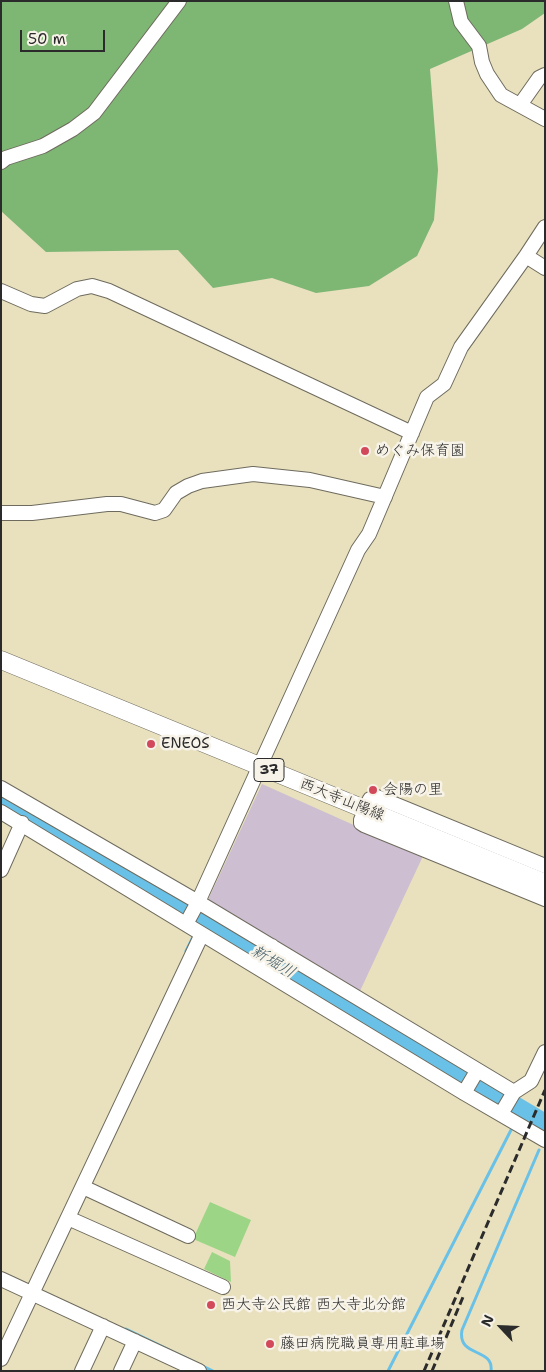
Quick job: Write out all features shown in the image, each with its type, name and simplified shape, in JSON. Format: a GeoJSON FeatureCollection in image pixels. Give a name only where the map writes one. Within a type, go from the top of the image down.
{"type":"FeatureCollection","features":[{"type":"Feature","properties":{"kind":"main road","name":"西大寺山陽線"},"geometry":{"type":"LineString","coordinates":[[1,660],[365,810],[542,876]]}},
{"type":"Feature","properties":{"kind":"street"},"geometry":{"type":"LineString","coordinates":[[1,162],[6,158],[43,146],[73,129],[94,113],[179,1]]}},
{"type":"Feature","properties":{"kind":"street"},"geometry":{"type":"LineString","coordinates":[[456,1],[461,22],[479,46],[482,62],[487,74],[501,95],[545,119]]}},
{"type":"Feature","properties":{"kind":"street"},"geometry":{"type":"LineString","coordinates":[[520,105],[539,78],[545,75]]}},
{"type":"Feature","properties":{"kind":"street"},"geometry":{"type":"LineString","coordinates":[[187,922],[197,904],[354,559],[369,534],[427,396],[444,384],[461,347],[545,227]]}},
{"type":"Feature","properties":{"kind":"street"},"geometry":{"type":"LineString","coordinates":[[526,256],[545,268]]}},
{"type":"Feature","properties":{"kind":"street"},"geometry":{"type":"LineString","coordinates":[[1,291],[31,304],[45,306],[77,289],[92,286],[109,290],[412,433]]}},
{"type":"Feature","properties":{"kind":"street"},"geometry":{"type":"LineString","coordinates":[[1,513],[32,513],[107,504],[121,504],[155,512],[164,510],[176,494],[188,486],[253,474],[310,480],[385,497]]}},
{"type":"Feature","properties":{"kind":"street"},"geometry":{"type":"LineString","coordinates":[[1,788],[513,1094]]}},
{"type":"Feature","properties":{"kind":"street"},"geometry":{"type":"LineString","coordinates":[[365,810],[361,820],[361,823],[364,825],[545,899]]}},
{"type":"Feature","properties":{"kind":"street"},"geometry":{"type":"LineString","coordinates":[[1,812],[187,922],[202,934],[261,966],[503,1112],[545,1140]]}},
{"type":"Feature","properties":{"kind":"street"},"geometry":{"type":"LineString","coordinates":[[1,870],[22,823]]}},
{"type":"Feature","properties":{"kind":"street"},"geometry":{"type":"LineString","coordinates":[[1,1359],[202,934]]}},
{"type":"Feature","properties":{"kind":"street"},"geometry":{"type":"LineString","coordinates":[[261,966],[271,948]]}},
{"type":"Feature","properties":{"kind":"street"},"geometry":{"type":"LineString","coordinates":[[503,1112],[513,1094],[531,1081],[545,1052]]}},
{"type":"Feature","properties":{"kind":"street"},"geometry":{"type":"LineString","coordinates":[[465,1090],[476,1073]]}},
{"type":"Feature","properties":{"kind":"street"},"geometry":{"type":"LineString","coordinates":[[83,1187],[188,1236]]}},
{"type":"Feature","properties":{"kind":"street"},"geometry":{"type":"LineString","coordinates":[[68,1218],[223,1287]]}},
{"type":"Feature","properties":{"kind":"street"},"geometry":{"type":"LineString","coordinates":[[1,1279],[199,1371]]}},
{"type":"Feature","properties":{"kind":"street"},"geometry":{"type":"LineString","coordinates":[[82,1371],[103,1326]]}},
{"type":"Feature","properties":{"kind":"street"},"geometry":{"type":"LineString","coordinates":[[121,1371],[135,1341]]}},
{"type":"Feature","properties":{"kind":"shaded area"},"geometry":{"type":"Polygon","coordinates":[[[262,784],[423,856],[360,991],[207,902],[262,784]]]}},
{"type":"Feature","properties":{"kind":"green space"},"geometry":{"type":"Polygon","coordinates":[[[1,1],[545,1],[545,13],[522,29],[430,69],[438,170],[434,220],[417,256],[369,286],[316,293],[272,278],[213,288],[178,250],[46,252],[1,211],[1,1]]]}},
{"type":"Feature","properties":{"kind":"green space"},"geometry":{"type":"Polygon","coordinates":[[[210,1202],[251,1220],[235,1257],[193,1239],[210,1202]]]}},
{"type":"Feature","properties":{"kind":"green space"},"geometry":{"type":"Polygon","coordinates":[[[212,1252],[230,1261],[231,1282],[204,1269],[212,1252]]]}},
{"type":"Feature","properties":{"kind":"waterway","name":"新堀川"},"geometry":{"type":"LineString","coordinates":[[1,800],[545,1124]]}},
{"type":"Feature","properties":{"kind":"waterway"},"geometry":{"type":"LineString","coordinates":[[186,951],[193,937]]}},
{"type":"Feature","properties":{"kind":"waterway","name":"新堀川"},"geometry":{"type":"LineString","coordinates":[[518,1116],[522,1110]]}},
{"type":"Feature","properties":{"kind":"waterway"},"geometry":{"type":"LineString","coordinates":[[388,1371],[511,1130]]}},
{"type":"Feature","properties":{"kind":"waterway"},"geometry":{"type":"LineString","coordinates":[[491,1371],[487,1358],[465,1345],[462,1339],[462,1330],[539,1150]]}},
{"type":"Feature","properties":{"kind":"waterway"},"geometry":{"type":"LineString","coordinates":[[126,1329],[213,1371]]}},
{"type":"Feature","properties":{"kind":"railway"},"geometry":{"type":"LineString","coordinates":[[424,1371],[545,1090]]}},
{"type":"Feature","properties":{"kind":"railway"},"geometry":{"type":"LineString","coordinates":[[432,1371],[463,1297]]}},
{"type":"Feature","properties":{"kind":"place","name":"めぐみ保育園"},"geometry":{"type":"Point","coordinates":[365,451]}},
{"type":"Feature","properties":{"kind":"place","name":"ENEOS"},"geometry":{"type":"Point","coordinates":[151,744]}},
{"type":"Feature","properties":{"kind":"place","name":"会陽の里"},"geometry":{"type":"Point","coordinates":[373,790]}},
{"type":"Feature","properties":{"kind":"place","name":"西大寺公民館 西大寺北分館"},"geometry":{"type":"Point","coordinates":[211,1305]}},
{"type":"Feature","properties":{"kind":"place","name":"藤田病院職員専用駐車場"},"geometry":{"type":"Point","coordinates":[270,1344]}}]}
